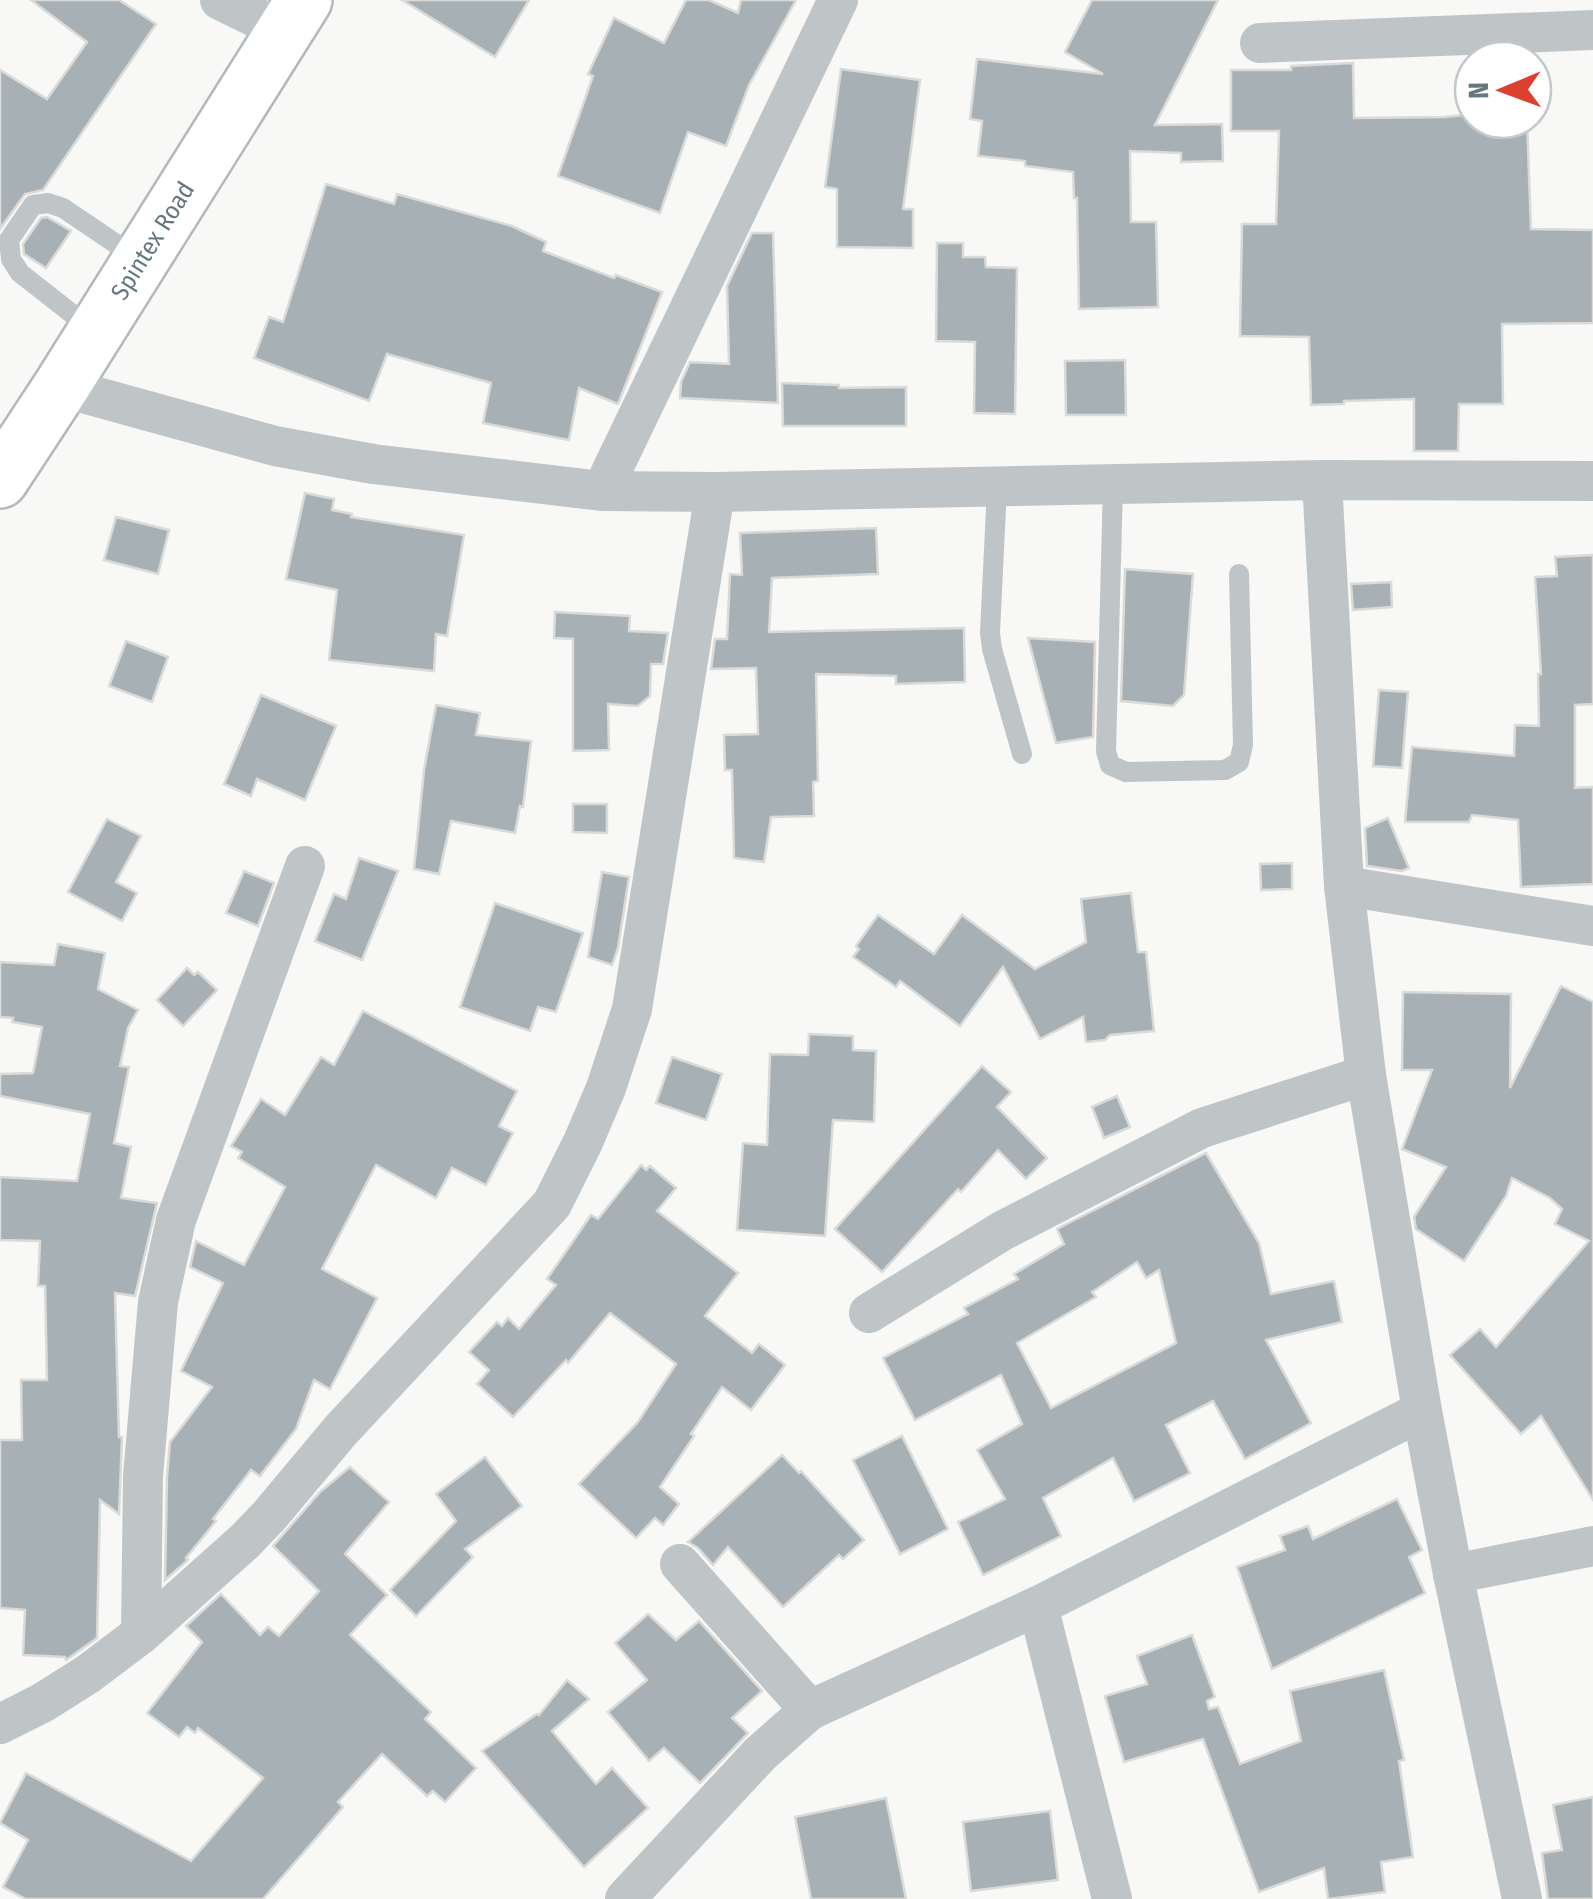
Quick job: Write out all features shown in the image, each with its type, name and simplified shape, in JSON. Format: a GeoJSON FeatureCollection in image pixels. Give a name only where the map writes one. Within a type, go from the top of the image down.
{"type":"FeatureCollection","features":[{"type":"Feature","properties":{"kind":"main road","name":"Spintex Road"},"geometry":{"type":"LineString","coordinates":[[0,480],[294,15]]}},
{"type":"Feature","properties":{"kind":"street"},"geometry":{"type":"LineString","coordinates":[[220,0],[294,15]]}},
{"type":"Feature","properties":{"kind":"street"},"geometry":{"type":"LineString","coordinates":[[602,491],[838,0]]}},
{"type":"Feature","properties":{"kind":"street"},"geometry":{"type":"LineString","coordinates":[[1260,43],[1593,30]]}},
{"type":"Feature","properties":{"kind":"street"},"geometry":{"type":"LineString","coordinates":[[61,387],[275,446],[373,464],[602,491],[1322,480],[1593,481]]}},
{"type":"Feature","properties":{"kind":"street"},"geometry":{"type":"LineString","coordinates":[[1322,480],[1344,886],[1366,1075],[1422,1411],[1522,1899]]}},
{"type":"Feature","properties":{"kind":"street"},"geometry":{"type":"LineString","coordinates":[[0,1724],[73,1684],[141,1634],[269,1516],[341,1430],[552,1204],[606,1088],[632,1009],[715,492]]}},
{"type":"Feature","properties":{"kind":"street"},"geometry":{"type":"LineString","coordinates":[[141,1634],[143,1476],[158,1302],[176,1220],[305,866]]}},
{"type":"Feature","properties":{"kind":"street"},"geometry":{"type":"LineString","coordinates":[[1344,886],[1593,926]]}},
{"type":"Feature","properties":{"kind":"street"},"geometry":{"type":"LineString","coordinates":[[869,1313],[1002,1231],[1202,1128],[1366,1075]]}},
{"type":"Feature","properties":{"kind":"street"},"geometry":{"type":"LineString","coordinates":[[625,1899],[761,1753],[810,1710],[1038,1606],[1422,1411]]}},
{"type":"Feature","properties":{"kind":"street"},"geometry":{"type":"LineString","coordinates":[[1453,1574],[1593,1546]]}},
{"type":"Feature","properties":{"kind":"street"},"geometry":{"type":"LineString","coordinates":[[680,1564],[810,1710]]}},
{"type":"Feature","properties":{"kind":"street"},"geometry":{"type":"LineString","coordinates":[[1038,1606],[1112,1899]]}},
{"type":"Feature","properties":{"kind":"lane"},"geometry":{"type":"LineString","coordinates":[[96,332],[20,273],[11,260],[9,240],[33,204],[48,203],[63,208],[140,260]]}},
{"type":"Feature","properties":{"kind":"lane"},"geometry":{"type":"LineString","coordinates":[[1113,485],[1106,751],[1110,764],[1126,772],[1225,770],[1239,762],[1243,745],[1240,574]]}},
{"type":"Feature","properties":{"kind":"lane"},"geometry":{"type":"LineString","coordinates":[[997,487],[990,634],[1022,754]]}},
{"type":"Feature","properties":{"kind":"building"},"geometry":{"type":"Polygon","coordinates":[[[31,0],[119,0],[156,24],[43,190],[25,194],[0,229],[0,70],[47,99],[87,42],[31,0]]]}},
{"type":"Feature","properties":{"kind":"building"},"geometry":{"type":"Polygon","coordinates":[[[402,0],[529,0],[495,57],[402,0]]]}},
{"type":"Feature","properties":{"kind":"building"},"geometry":{"type":"Polygon","coordinates":[[[686,0],[709,0],[738,13],[741,0],[796,0],[749,85],[726,146],[688,132],[660,213],[558,176],[593,76],[588,74],[614,18],[664,43],[686,0]]]}},
{"type":"Feature","properties":{"kind":"building"},"geometry":{"type":"Polygon","coordinates":[[[1092,0],[1218,0],[1155,125],[1222,124],[1223,161],[1181,162],[1181,153],[1130,151],[1131,222],[1156,222],[1158,307],[1079,309],[1073,172],[978,156],[982,121],[970,119],[977,59],[1103,74],[1065,52],[1092,0]]]}},
{"type":"Feature","properties":{"kind":"building"},"geometry":{"type":"Polygon","coordinates":[[[1353,63],[1354,118],[1453,116],[1453,140],[1528,140],[1531,229],[1593,230],[1593,323],[1502,324],[1503,404],[1459,404],[1458,451],[1414,451],[1414,399],[1311,405],[1309,337],[1240,336],[1242,224],[1276,224],[1279,131],[1231,131],[1231,70],[1291,70],[1291,66],[1353,63]]]}},
{"type":"Feature","properties":{"kind":"building"},"geometry":{"type":"Polygon","coordinates":[[[841,69],[920,80],[903,209],[913,209],[913,248],[837,247],[837,189],[825,187],[841,69]]]}},
{"type":"Feature","properties":{"kind":"building"},"geometry":{"type":"Polygon","coordinates":[[[326,184],[394,204],[397,194],[512,226],[546,242],[543,251],[662,292],[618,404],[579,388],[569,440],[483,423],[491,383],[387,354],[369,401],[254,358],[269,317],[283,322],[326,184]]]}},
{"type":"Feature","properties":{"kind":"building"},"geometry":{"type":"Polygon","coordinates":[[[47,217],[71,231],[46,268],[24,254],[23,244],[41,218],[47,217]]]}},
{"type":"Feature","properties":{"kind":"building"},"geometry":{"type":"Polygon","coordinates":[[[752,233],[773,233],[778,403],[680,398],[681,382],[690,362],[729,364],[727,286],[752,233]]]}},
{"type":"Feature","properties":{"kind":"building"},"geometry":{"type":"Polygon","coordinates":[[[937,243],[963,243],[963,257],[985,257],[986,267],[1017,268],[1015,414],[974,413],[975,342],[936,341],[937,243]]]}},
{"type":"Feature","properties":{"kind":"building"},"geometry":{"type":"Polygon","coordinates":[[[1125,360],[1126,415],[1066,415],[1065,361],[1125,360]]]}},
{"type":"Feature","properties":{"kind":"building"},"geometry":{"type":"Polygon","coordinates":[[[782,383],[839,388],[906,387],[906,426],[783,426],[782,383]]]}},
{"type":"Feature","properties":{"kind":"building"},"geometry":{"type":"Polygon","coordinates":[[[305,493],[334,499],[332,510],[352,514],[351,517],[464,535],[447,636],[436,634],[434,671],[329,660],[337,590],[286,579],[305,493]]]}},
{"type":"Feature","properties":{"kind":"building"},"geometry":{"type":"Polygon","coordinates":[[[116,517],[169,530],[158,574],[104,560],[116,517]]]}},
{"type":"Feature","properties":{"kind":"building"},"geometry":{"type":"Polygon","coordinates":[[[876,528],[878,574],[772,578],[769,632],[964,628],[965,682],[896,684],[896,676],[816,674],[818,781],[813,782],[814,816],[771,817],[764,862],[734,858],[732,770],[725,770],[724,735],[758,734],[756,668],[711,669],[715,639],[727,639],[730,574],[742,575],[740,533],[876,528]]]}},
{"type":"Feature","properties":{"kind":"building"},"geometry":{"type":"Polygon","coordinates":[[[1593,555],[1593,704],[1575,705],[1575,788],[1593,787],[1593,884],[1521,887],[1518,820],[1472,815],[1469,822],[1405,822],[1412,747],[1514,756],[1515,725],[1539,726],[1541,674],[1535,577],[1557,576],[1555,557],[1593,555]]]}},
{"type":"Feature","properties":{"kind":"building"},"geometry":{"type":"Polygon","coordinates":[[[1125,569],[1193,574],[1184,695],[1173,706],[1121,701],[1125,569]]]}},
{"type":"Feature","properties":{"kind":"building"},"geometry":{"type":"Polygon","coordinates":[[[1391,582],[1392,607],[1353,610],[1351,584],[1391,582]]]}},
{"type":"Feature","properties":{"kind":"building"},"geometry":{"type":"Polygon","coordinates":[[[555,612],[630,616],[629,631],[668,633],[663,664],[651,664],[650,696],[638,706],[608,704],[609,750],[573,751],[573,639],[554,638],[555,612]]]}},
{"type":"Feature","properties":{"kind":"building"},"geometry":{"type":"Polygon","coordinates":[[[1028,638],[1095,642],[1093,737],[1056,743],[1028,638]]]}},
{"type":"Feature","properties":{"kind":"building"},"geometry":{"type":"Polygon","coordinates":[[[126,641],[168,657],[152,702],[109,686],[126,641]]]}},
{"type":"Feature","properties":{"kind":"building"},"geometry":{"type":"Polygon","coordinates":[[[1379,690],[1408,692],[1402,768],[1373,766],[1379,690]]]}},
{"type":"Feature","properties":{"kind":"building"},"geometry":{"type":"Polygon","coordinates":[[[261,695],[336,726],[305,800],[257,779],[251,796],[224,784],[261,695]]]}},
{"type":"Feature","properties":{"kind":"building"},"geometry":{"type":"Polygon","coordinates":[[[436,705],[480,713],[476,735],[531,741],[523,807],[520,806],[515,833],[451,821],[439,874],[414,869],[424,770],[436,705]]]}},
{"type":"Feature","properties":{"kind":"building"},"geometry":{"type":"Polygon","coordinates":[[[573,804],[607,804],[607,833],[573,832],[573,804]]]}},
{"type":"Feature","properties":{"kind":"building"},"geometry":{"type":"Polygon","coordinates":[[[1388,818],[1409,868],[1402,871],[1367,866],[1365,828],[1388,818]]]}},
{"type":"Feature","properties":{"kind":"building"},"geometry":{"type":"Polygon","coordinates":[[[107,819],[141,836],[116,882],[137,893],[122,921],[68,892],[107,819]]]}},
{"type":"Feature","properties":{"kind":"building"},"geometry":{"type":"Polygon","coordinates":[[[359,858],[398,871],[362,960],[315,941],[334,894],[346,899],[359,858]]]}},
{"type":"Feature","properties":{"kind":"building"},"geometry":{"type":"Polygon","coordinates":[[[1292,863],[1292,889],[1261,890],[1260,864],[1292,863]]]}},
{"type":"Feature","properties":{"kind":"building"},"geometry":{"type":"Polygon","coordinates":[[[244,871],[274,883],[258,926],[226,913],[244,871]]]}},
{"type":"Feature","properties":{"kind":"building"},"geometry":{"type":"Polygon","coordinates":[[[602,872],[629,877],[612,965],[588,957],[602,872]]]}},
{"type":"Feature","properties":{"kind":"building"},"geometry":{"type":"Polygon","coordinates":[[[1131,893],[1138,952],[1146,952],[1154,1031],[1110,1035],[1105,1040],[1086,1042],[1083,1017],[1040,1039],[1003,967],[960,1026],[900,981],[896,987],[853,957],[859,949],[856,946],[878,915],[934,954],[962,915],[1035,969],[1086,942],[1081,899],[1131,893]]]}},
{"type":"Feature","properties":{"kind":"building"},"geometry":{"type":"Polygon","coordinates":[[[495,903],[583,933],[556,1012],[538,1007],[530,1031],[460,1007],[495,903]]]}},
{"type":"Feature","properties":{"kind":"building"},"geometry":{"type":"Polygon","coordinates":[[[58,944],[105,953],[98,989],[138,1010],[128,1028],[120,1066],[129,1067],[114,1143],[131,1147],[121,1198],[157,1203],[135,1296],[115,1293],[122,1437],[119,1514],[100,1500],[97,1638],[66,1660],[23,1655],[25,1610],[0,1608],[0,1440],[22,1440],[21,1380],[47,1380],[45,1286],[38,1286],[40,1241],[0,1240],[0,1177],[77,1181],[90,1114],[0,1096],[0,1074],[33,1073],[42,1027],[0,1017],[0,962],[54,965],[58,944]]]}},
{"type":"Feature","properties":{"kind":"building"},"geometry":{"type":"Polygon","coordinates":[[[187,968],[194,975],[198,972],[217,990],[183,1026],[157,1000],[187,968]]]}},
{"type":"Feature","properties":{"kind":"building"},"geometry":{"type":"Polygon","coordinates":[[[1561,986],[1593,1002],[1593,1500],[1541,1416],[1521,1434],[1450,1355],[1480,1329],[1496,1347],[1589,1241],[1555,1224],[1562,1209],[1550,1198],[1512,1178],[1506,1196],[1464,1261],[1416,1229],[1414,1217],[1446,1167],[1402,1149],[1432,1070],[1402,1070],[1403,992],[1511,994],[1510,1088],[1561,986]]]}},
{"type":"Feature","properties":{"kind":"building"},"geometry":{"type":"Polygon","coordinates":[[[363,1011],[517,1091],[499,1126],[513,1133],[486,1185],[452,1168],[436,1198],[376,1165],[322,1269],[377,1298],[330,1389],[314,1380],[296,1429],[260,1476],[251,1470],[213,1519],[216,1521],[188,1560],[165,1580],[170,1442],[212,1387],[181,1371],[223,1283],[190,1267],[196,1241],[244,1265],[285,1187],[238,1158],[242,1152],[231,1146],[261,1099],[285,1115],[321,1057],[334,1065],[363,1011]]]}},
{"type":"Feature","properties":{"kind":"building"},"geometry":{"type":"Polygon","coordinates":[[[809,1034],[853,1036],[853,1050],[876,1051],[874,1122],[833,1120],[825,1236],[737,1230],[743,1143],[767,1145],[770,1054],[808,1055],[809,1034]]]}},
{"type":"Feature","properties":{"kind":"building"},"geometry":{"type":"Polygon","coordinates":[[[672,1057],[722,1074],[706,1120],[656,1103],[672,1057]]]}},
{"type":"Feature","properties":{"kind":"building"},"geometry":{"type":"Polygon","coordinates":[[[982,1066],[1011,1092],[997,1107],[1047,1158],[1026,1179],[998,1150],[882,1272],[835,1229],[982,1066]]]}},
{"type":"Feature","properties":{"kind":"building"},"geometry":{"type":"Polygon","coordinates":[[[1117,1096],[1130,1127],[1104,1138],[1092,1107],[1117,1096]]]}},
{"type":"Feature","properties":{"kind":"building"},"geometry":{"type":"Polygon","coordinates":[[[1206,1153],[1259,1243],[1271,1294],[1334,1281],[1342,1322],[1266,1340],[1311,1423],[1245,1459],[1213,1401],[1166,1425],[1190,1473],[1134,1501],[1113,1458],[1043,1498],[1061,1536],[983,1575],[958,1522],[1005,1499],[977,1450],[1022,1424],[1001,1375],[915,1420],[883,1358],[968,1314],[964,1308],[1018,1279],[1014,1274],[1064,1244],[1057,1229],[1206,1153]],[[1137,1262],[1092,1292],[1096,1297],[1017,1343],[1051,1408],[1176,1343],[1159,1270],[1146,1278],[1137,1262]]]}},
{"type":"Feature","properties":{"kind":"building"},"geometry":{"type":"Polygon","coordinates":[[[641,1165],[646,1170],[650,1166],[676,1188],[657,1211],[738,1273],[705,1316],[752,1353],[759,1344],[785,1365],[751,1410],[722,1387],[660,1487],[679,1504],[663,1525],[655,1518],[636,1538],[579,1484],[638,1422],[676,1364],[610,1313],[568,1363],[566,1360],[513,1417],[477,1384],[489,1370],[469,1352],[497,1322],[502,1326],[508,1318],[519,1329],[556,1285],[547,1279],[591,1215],[598,1219],[641,1165]]]}},
{"type":"Feature","properties":{"kind":"building"},"geometry":{"type":"Polygon","coordinates":[[[902,1436],[948,1529],[900,1554],[853,1460],[902,1436]]]}},
{"type":"Feature","properties":{"kind":"building"},"geometry":{"type":"Polygon","coordinates":[[[782,1455],[864,1540],[843,1559],[839,1555],[783,1607],[728,1547],[713,1565],[688,1542],[782,1455]]]}},
{"type":"Feature","properties":{"kind":"building"},"geometry":{"type":"Polygon","coordinates":[[[485,1457],[522,1506],[465,1549],[473,1557],[416,1616],[390,1590],[456,1521],[436,1494],[485,1457]]]}},
{"type":"Feature","properties":{"kind":"building"},"geometry":{"type":"Polygon","coordinates":[[[350,1467],[389,1502],[345,1554],[387,1595],[350,1635],[431,1712],[425,1719],[476,1768],[445,1802],[433,1791],[427,1796],[382,1754],[338,1802],[343,1807],[263,1899],[26,1899],[3,1887],[28,1840],[0,1823],[26,1773],[191,1861],[263,1778],[198,1728],[195,1733],[187,1727],[179,1737],[147,1713],[202,1642],[186,1626],[221,1594],[260,1635],[268,1627],[279,1636],[319,1591],[273,1546],[320,1492],[350,1467]]]}},
{"type":"Feature","properties":{"kind":"building"},"geometry":{"type":"Polygon","coordinates":[[[1397,1499],[1422,1550],[1409,1557],[1425,1593],[1272,1669],[1237,1567],[1285,1550],[1280,1536],[1308,1526],[1313,1539],[1397,1499]]]}},
{"type":"Feature","properties":{"kind":"building"},"geometry":{"type":"Polygon","coordinates":[[[648,1614],[676,1640],[699,1621],[762,1691],[732,1718],[748,1733],[700,1783],[664,1748],[649,1761],[608,1712],[647,1680],[615,1643],[648,1614]]]}},
{"type":"Feature","properties":{"kind":"building"},"geometry":{"type":"Polygon","coordinates":[[[1192,1635],[1215,1697],[1207,1701],[1209,1709],[1218,1707],[1240,1764],[1301,1741],[1290,1691],[1384,1670],[1404,1760],[1399,1761],[1413,1857],[1381,1862],[1385,1892],[1328,1899],[1324,1868],[1259,1892],[1203,1739],[1124,1762],[1105,1696],[1147,1684],[1137,1656],[1192,1635]]]}},
{"type":"Feature","properties":{"kind":"building"},"geometry":{"type":"Polygon","coordinates":[[[567,1680],[589,1699],[552,1731],[596,1784],[612,1768],[648,1808],[584,1867],[482,1751],[539,1715],[567,1680]]]}},
{"type":"Feature","properties":{"kind":"building"},"geometry":{"type":"Polygon","coordinates":[[[1593,1797],[1593,1899],[1548,1899],[1542,1853],[1562,1850],[1553,1805],[1593,1797]]]}},
{"type":"Feature","properties":{"kind":"building"},"geometry":{"type":"Polygon","coordinates":[[[886,1798],[906,1899],[811,1899],[795,1817],[886,1798]]]}},
{"type":"Feature","properties":{"kind":"building"},"geometry":{"type":"Polygon","coordinates":[[[1050,1811],[1058,1880],[971,1891],[963,1822],[1050,1811]]]}}]}
